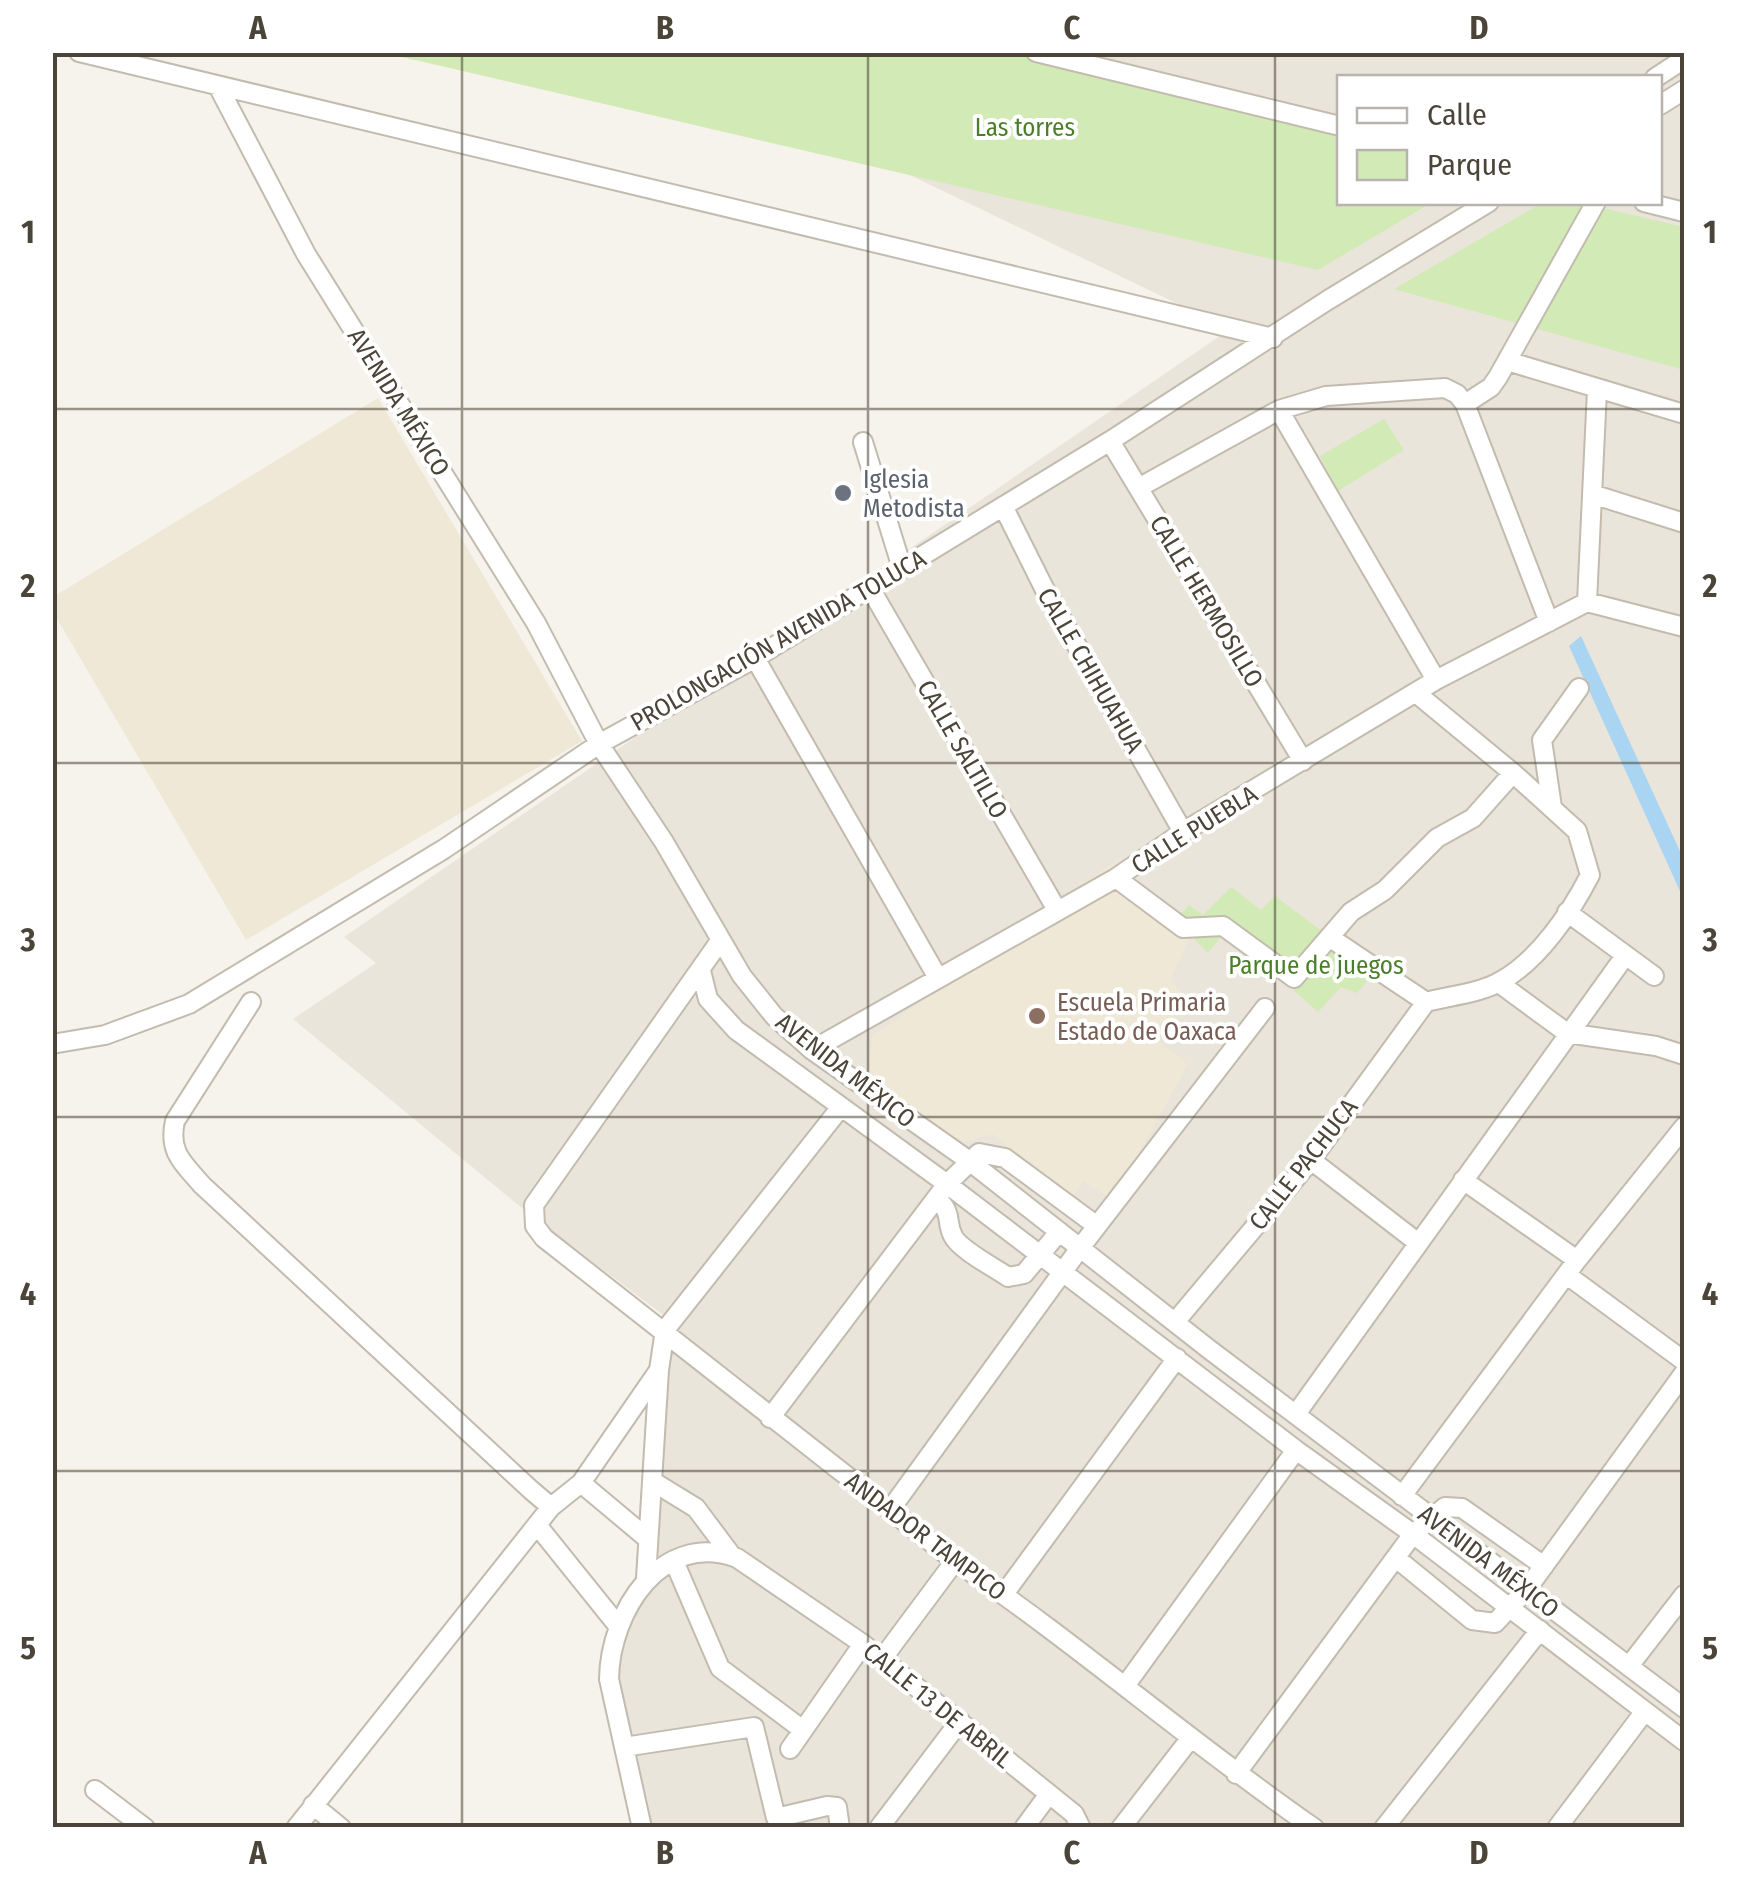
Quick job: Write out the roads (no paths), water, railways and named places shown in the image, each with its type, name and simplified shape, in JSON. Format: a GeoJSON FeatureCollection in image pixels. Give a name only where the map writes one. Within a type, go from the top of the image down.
{"type":"FeatureCollection","features":[{"type":"Feature","properties":{"kind":"street"},"geometry":{"type":"LineString","coordinates":[[79,52],[1273,338]]}},
{"type":"Feature","properties":{"kind":"street"},"geometry":{"type":"LineString","coordinates":[[1036,52],[1337,125]]}},
{"type":"Feature","properties":{"kind":"street"},"geometry":{"type":"LineString","coordinates":[[1661,75],[1684,60]]}},
{"type":"Feature","properties":{"kind":"street","name":"AVENIDA MÉXICO"},"geometry":{"type":"LineString","coordinates":[[218,86],[306,254],[536,623],[599,744],[664,842],[742,976],[774,1016],[812,1050],[968,1160],[1430,1518],[1684,1708]]}},
{"type":"Feature","properties":{"kind":"street"},"geometry":{"type":"LineString","coordinates":[[1662,104],[1684,90]]}},
{"type":"Feature","properties":{"kind":"street","name":"PROLONGACIÓN AVENIDA TOLUCA"},"geometry":{"type":"LineString","coordinates":[[52,1044],[105,1036],[189,1004],[444,849],[599,744],[755,658],[1485,205]]}},
{"type":"Feature","properties":{"kind":"street"},"geometry":{"type":"LineString","coordinates":[[1465,399],[1491,387],[1594,205]]}},
{"type":"Feature","properties":{"kind":"street"},"geometry":{"type":"LineString","coordinates":[[1656,205],[1684,212]]}},
{"type":"Feature","properties":{"kind":"street"},"geometry":{"type":"LineString","coordinates":[[1507,361],[1684,414]]}},
{"type":"Feature","properties":{"kind":"street"},"geometry":{"type":"LineString","coordinates":[[1140,487],[1279,410],[1326,396],[1445,388],[1465,399],[1569,612]]}},
{"type":"Feature","properties":{"kind":"street"},"geometry":{"type":"LineString","coordinates":[[1569,612],[1592,494],[1596,390]]}},
{"type":"Feature","properties":{"kind":"street"},"geometry":{"type":"LineString","coordinates":[[1279,410],[1436,680]]}},
{"type":"Feature","properties":{"kind":"street","name":"CALLE HERMOSILLO"},"geometry":{"type":"LineString","coordinates":[[1110,441],[1303,761]]}},
{"type":"Feature","properties":{"kind":"street"},"geometry":{"type":"LineString","coordinates":[[863,442],[902,568]]}},
{"type":"Feature","properties":{"kind":"street"},"geometry":{"type":"LineString","coordinates":[[1592,494],[1684,523]]}},
{"type":"Feature","properties":{"kind":"street","name":"CALLE CHIHUAHUA"},"geometry":{"type":"LineString","coordinates":[[1003,506],[1044,588],[1184,832]]}},
{"type":"Feature","properties":{"kind":"street","name":"CALLE SALTILLO"},"geometry":{"type":"LineString","coordinates":[[870,588],[1057,910]]}},
{"type":"Feature","properties":{"kind":"street"},"geometry":{"type":"LineString","coordinates":[[1569,612],[1684,628]]}},
{"type":"Feature","properties":{"kind":"street","name":"CALLE PUEBLA"},"geometry":{"type":"LineString","coordinates":[[812,1050],[1116,878],[1184,832],[1436,680],[1569,612]]}},
{"type":"Feature","properties":{"kind":"street"},"geometry":{"type":"LineString","coordinates":[[755,658],[938,978]]}},
{"type":"Feature","properties":{"kind":"street"},"geometry":{"type":"LineString","coordinates":[[1552,807],[1542,740],[1579,688]]}},
{"type":"Feature","properties":{"kind":"street"},"geometry":{"type":"LineString","coordinates":[[1329,937],[1426,1002],[1499,983],[1538,949],[1568,912],[1590,874],[1576,831],[1416,693]]}},
{"type":"Feature","properties":{"kind":"street"},"geometry":{"type":"LineString","coordinates":[[1116,878],[1174,924],[1191,930],[1223,926],[1291,977],[1299,976],[1351,912],[1384,890],[1438,838],[1482,810],[1513,773]]}},
{"type":"Feature","properties":{"kind":"street"},"geometry":{"type":"LineString","coordinates":[[1568,912],[1654,976]]}},
{"type":"Feature","properties":{"kind":"street"},"geometry":{"type":"LineString","coordinates":[[701,971],[720,941]]}},
{"type":"Feature","properties":{"kind":"street"},"geometry":{"type":"LineString","coordinates":[[1296,1414],[1625,956]]}},
{"type":"Feature","properties":{"kind":"street","name":"AVENIDA MÉXICO"},"geometry":{"type":"LineString","coordinates":[[701,971],[708,999],[736,1030],[841,1107],[942,1191],[1041,1256],[1684,1741]]}},
{"type":"Feature","properties":{"kind":"street","name":"ANDADOR TAMPICO"},"geometry":{"type":"LineString","coordinates":[[701,971],[534,1204],[534,1226],[770,1418],[1236,1774],[1314,1828]]}},
{"type":"Feature","properties":{"kind":"street"},"geometry":{"type":"LineString","coordinates":[[1499,983],[1568,1033],[1656,1046],[1684,1055]]}},
{"type":"Feature","properties":{"kind":"street"},"geometry":{"type":"LineString","coordinates":[[251,1002],[175,1121],[171,1139],[180,1159],[202,1185],[551,1507]]}},
{"type":"Feature","properties":{"kind":"street","name":"CALLE PACHUCA"},"geometry":{"type":"LineString","coordinates":[[1174,1322],[1311,1160],[1426,1002]]}},
{"type":"Feature","properties":{"kind":"street"},"geometry":{"type":"LineString","coordinates":[[890,1510],[1096,1226],[1265,1008]]}},
{"type":"Feature","properties":{"kind":"street"},"geometry":{"type":"LineString","coordinates":[[646,1578],[665,1330],[841,1107]]}},
{"type":"Feature","properties":{"kind":"street"},"geometry":{"type":"LineString","coordinates":[[1402,1496],[1572,1268],[1684,1126]]}},
{"type":"Feature","properties":{"kind":"street"},"geometry":{"type":"LineString","coordinates":[[770,1418],[942,1191],[979,1152],[1005,1158],[1096,1226]]}},
{"type":"Feature","properties":{"kind":"street"},"geometry":{"type":"LineString","coordinates":[[1311,1160],[1417,1242]]}},
{"type":"Feature","properties":{"kind":"street"},"geometry":{"type":"LineString","coordinates":[[1462,1180],[1684,1361]]}},
{"type":"Feature","properties":{"kind":"street"},"geometry":{"type":"LineString","coordinates":[[942,1191],[952,1235],[1008,1277],[1024,1274],[1060,1232]]}},
{"type":"Feature","properties":{"kind":"street"},"geometry":{"type":"LineString","coordinates":[[1004,1594],[1177,1358]]}},
{"type":"Feature","properties":{"kind":"street"},"geometry":{"type":"LineString","coordinates":[[296,1828],[551,1507],[581,1484],[659,1370]]}},
{"type":"Feature","properties":{"kind":"street"},"geometry":{"type":"LineString","coordinates":[[1396,1558],[1479,1624],[1495,1622],[1511,1609],[1544,1566],[1684,1374]]}},
{"type":"Feature","properties":{"kind":"street"},"geometry":{"type":"LineString","coordinates":[[1125,1686],[1296,1450]]}},
{"type":"Feature","properties":{"kind":"street"},"geometry":{"type":"LineString","coordinates":[[652,1481],[696,1508],[732,1556]]}},
{"type":"Feature","properties":{"kind":"street"},"geometry":{"type":"LineString","coordinates":[[581,1484],[648,1539]]}},
{"type":"Feature","properties":{"kind":"street"},"geometry":{"type":"LineString","coordinates":[[1236,1774],[1414,1534],[1444,1506],[1462,1508],[1544,1566]]}},
{"type":"Feature","properties":{"kind":"street"},"geometry":{"type":"LineString","coordinates":[[537,1525],[619,1627]]}},
{"type":"Feature","properties":{"kind":"street"},"geometry":{"type":"LineString","coordinates":[[642,1828],[609,1679],[609,1659],[619,1627],[646,1578],[674,1561],[720,1552],[732,1556]]}},
{"type":"Feature","properties":{"kind":"street","name":"CALLE 13 DE ABRIL"},"geometry":{"type":"LineString","coordinates":[[732,1556],[863,1644],[1074,1814],[1081,1828]]}},
{"type":"Feature","properties":{"kind":"street"},"geometry":{"type":"LineString","coordinates":[[674,1561],[720,1668],[803,1730]]}},
{"type":"Feature","properties":{"kind":"street"},"geometry":{"type":"LineString","coordinates":[[882,1660],[956,1561]]}},
{"type":"Feature","properties":{"kind":"street"},"geometry":{"type":"LineString","coordinates":[[1629,1666],[1684,1595]]}},
{"type":"Feature","properties":{"kind":"street"},"geometry":{"type":"LineString","coordinates":[[1384,1828],[1540,1630]]}},
{"type":"Feature","properties":{"kind":"street"},"geometry":{"type":"LineString","coordinates":[[790,1750],[863,1644]]}},
{"type":"Feature","properties":{"kind":"street"},"geometry":{"type":"LineString","coordinates":[[1557,1828],[1645,1711]]}},
{"type":"Feature","properties":{"kind":"street"},"geometry":{"type":"LineString","coordinates":[[879,1828],[960,1720]]}},
{"type":"Feature","properties":{"kind":"street"},"geometry":{"type":"LineString","coordinates":[[624,1748],[754,1727],[776,1818],[837,1807],[840,1828]]}},
{"type":"Feature","properties":{"kind":"street"},"geometry":{"type":"LineString","coordinates":[[1121,1828],[1190,1739]]}},
{"type":"Feature","properties":{"kind":"street"},"geometry":{"type":"LineString","coordinates":[[95,1790],[145,1828]]}},
{"type":"Feature","properties":{"kind":"street"},"geometry":{"type":"LineString","coordinates":[[1024,1828],[1049,1794]]}},
{"type":"Feature","properties":{"kind":"street"},"geometry":{"type":"LineString","coordinates":[[313,1805],[341,1828]]}},
{"type":"Feature","properties":{"kind":"water"},"geometry":{"type":"Polygon","coordinates":[[[1581,636],[1684,860],[1684,900],[1569,646],[1581,636]]]}},
{"type":"Feature","properties":{"kind":"place","name":"Iglesia Metodista"},"geometry":{"type":"Point","coordinates":[843,493]}},
{"type":"Feature","properties":{"kind":"place","name":"Escuela Primaria Estado de Oaxaca"},"geometry":{"type":"Point","coordinates":[1037,1016]}},
{"type":"Feature","properties":{"kind":"park label","name":"Las torres"},"geometry":{"type":"Point","coordinates":[1025,127]}},
{"type":"Feature","properties":{"kind":"park label","name":"Parque de juegos"},"geometry":{"type":"Point","coordinates":[1316,965]}}]}
